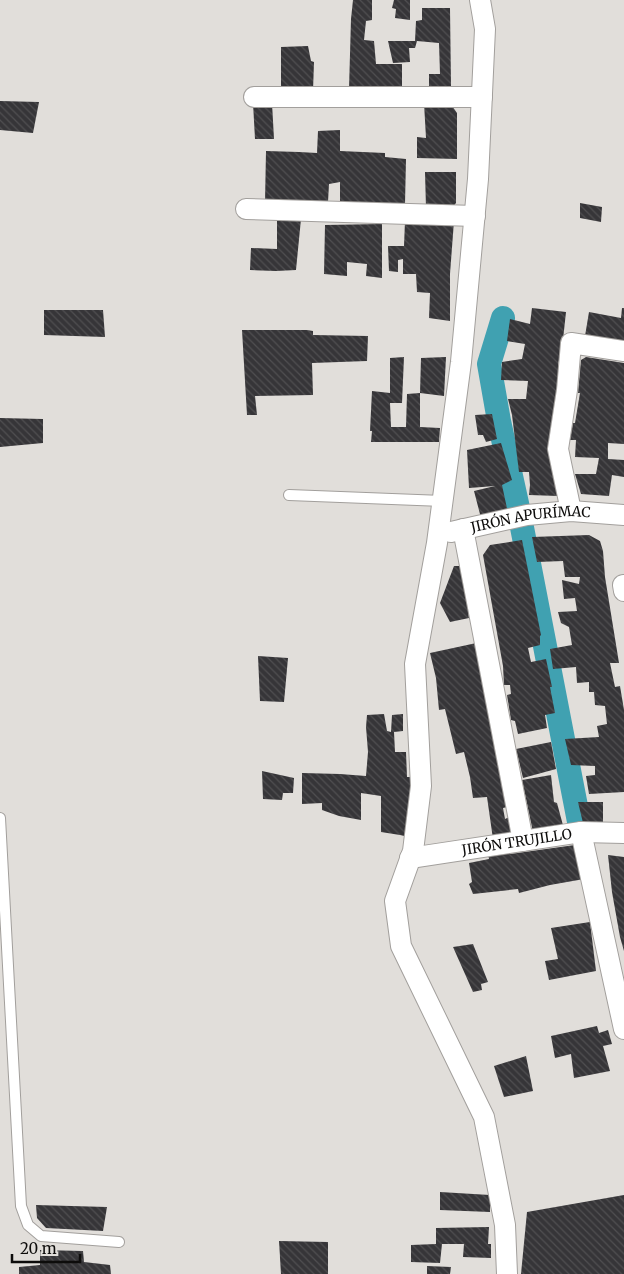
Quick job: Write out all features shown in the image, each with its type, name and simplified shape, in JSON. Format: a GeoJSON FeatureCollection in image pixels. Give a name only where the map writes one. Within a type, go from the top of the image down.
{"type":"FeatureCollection","features":[{"type":"Feature","properties":{"kind":"street"},"geometry":{"type":"LineString","coordinates":[[480,0],[485,29],[475,216],[461,362],[438,535],[415,664],[421,786],[413,851],[395,901],[401,946],[484,1117],[505,1225],[507,1274]]}},
{"type":"Feature","properties":{"kind":"street"},"geometry":{"type":"LineString","coordinates":[[254,97],[482,97]]}},
{"type":"Feature","properties":{"kind":"street"},"geometry":{"type":"LineString","coordinates":[[246,209],[475,216]]}},
{"type":"Feature","properties":{"kind":"street"},"geometry":{"type":"LineString","coordinates":[[571,511],[558,449],[567,390],[571,342],[624,351]]}},
{"type":"Feature","properties":{"kind":"street","name":"JIRÓN APURÍMAC"},"geometry":{"type":"LineString","coordinates":[[438,535],[528,515],[571,511],[624,515]]}},
{"type":"Feature","properties":{"kind":"street"},"geometry":{"type":"LineString","coordinates":[[463,529],[522,841]]}},
{"type":"Feature","properties":{"kind":"street"},"geometry":{"type":"LineString","coordinates":[[581,832],[624,1029]]}},
{"type":"Feature","properties":{"kind":"street","name":"JIRÓN TRUJILLO"},"geometry":{"type":"LineString","coordinates":[[410,858],[581,832],[624,833]]}},
{"type":"Feature","properties":{"kind":"lane"},"geometry":{"type":"LineString","coordinates":[[289,495],[442,501]]}},
{"type":"Feature","properties":{"kind":"lane"},"geometry":{"type":"LineString","coordinates":[[0,818],[21,1206],[28,1225],[41,1236],[119,1242]]}},
{"type":"Feature","properties":{"kind":"building"},"geometry":{"type":"Polygon","coordinates":[[[353,0],[372,0],[372,20],[366,21],[364,40],[374,41],[376,64],[402,64],[402,88],[376,86],[376,89],[349,89],[353,0]]]}},
{"type":"Feature","properties":{"kind":"building"},"geometry":{"type":"Polygon","coordinates":[[[394,0],[410,0],[410,20],[395,18],[396,9],[392,8],[394,0]]]}},
{"type":"Feature","properties":{"kind":"building"},"geometry":{"type":"Polygon","coordinates":[[[422,8],[450,8],[451,87],[429,87],[429,74],[440,74],[439,43],[417,41],[415,48],[409,48],[410,62],[393,63],[388,41],[415,41],[416,21],[422,20],[422,8]]]}},
{"type":"Feature","properties":{"kind":"building"},"geometry":{"type":"Polygon","coordinates":[[[308,46],[311,61],[314,62],[313,91],[281,92],[281,47],[308,46]]]}},
{"type":"Feature","properties":{"kind":"building"},"geometry":{"type":"Polygon","coordinates":[[[0,101],[39,102],[33,133],[0,130],[0,101]]]}},
{"type":"Feature","properties":{"kind":"building"},"geometry":{"type":"Polygon","coordinates":[[[253,103],[272,103],[274,139],[255,139],[253,103]]]}},
{"type":"Feature","properties":{"kind":"building"},"geometry":{"type":"Polygon","coordinates":[[[424,103],[450,103],[457,113],[457,159],[417,158],[417,137],[426,138],[424,103]]]}},
{"type":"Feature","properties":{"kind":"building"},"geometry":{"type":"Polygon","coordinates":[[[340,130],[340,151],[385,153],[385,157],[406,159],[405,204],[385,203],[385,206],[340,205],[340,182],[329,184],[328,202],[265,202],[266,151],[317,153],[318,131],[340,130]]]}},
{"type":"Feature","properties":{"kind":"building"},"geometry":{"type":"Polygon","coordinates":[[[425,172],[456,172],[456,203],[450,210],[426,208],[425,172]]]}},
{"type":"Feature","properties":{"kind":"building"},"geometry":{"type":"Polygon","coordinates":[[[580,203],[602,207],[601,222],[580,218],[580,203]]]}},
{"type":"Feature","properties":{"kind":"building"},"geometry":{"type":"Polygon","coordinates":[[[277,219],[301,219],[296,270],[250,270],[251,248],[277,249],[277,219]]]}},
{"type":"Feature","properties":{"kind":"building"},"geometry":{"type":"Polygon","coordinates":[[[405,221],[454,221],[450,274],[450,321],[429,318],[430,293],[417,292],[416,274],[403,274],[403,259],[398,260],[398,272],[389,271],[388,246],[404,246],[405,221]]]}},
{"type":"Feature","properties":{"kind":"building"},"geometry":{"type":"Polygon","coordinates":[[[382,224],[382,278],[366,276],[367,264],[347,262],[347,276],[324,274],[325,225],[382,224]]]}},
{"type":"Feature","properties":{"kind":"building"},"geometry":{"type":"Polygon","coordinates":[[[532,308],[566,312],[562,349],[558,364],[558,496],[529,495],[529,472],[519,472],[512,415],[508,399],[526,399],[528,381],[501,380],[502,362],[522,359],[525,344],[507,341],[510,319],[530,324],[532,308]]]}},
{"type":"Feature","properties":{"kind":"building"},"geometry":{"type":"Polygon","coordinates":[[[622,308],[624,308],[624,345],[585,336],[589,312],[621,318],[622,308]]]}},
{"type":"Feature","properties":{"kind":"building"},"geometry":{"type":"Polygon","coordinates":[[[44,310],[103,310],[105,337],[44,335],[44,310]]]}},
{"type":"Feature","properties":{"kind":"building"},"geometry":{"type":"Polygon","coordinates":[[[242,330],[307,330],[313,331],[313,335],[368,336],[367,361],[312,363],[313,395],[255,396],[257,415],[247,415],[242,330]]]}},
{"type":"Feature","properties":{"kind":"building"},"geometry":{"type":"Polygon","coordinates":[[[404,357],[402,403],[390,403],[391,427],[406,427],[407,394],[420,393],[420,427],[440,428],[439,442],[371,442],[372,391],[390,393],[390,358],[404,357]]]}},
{"type":"Feature","properties":{"kind":"building"},"geometry":{"type":"Polygon","coordinates":[[[446,357],[444,396],[420,393],[421,358],[446,357]]]}},
{"type":"Feature","properties":{"kind":"building"},"geometry":{"type":"Polygon","coordinates":[[[586,357],[624,363],[624,444],[608,443],[608,459],[624,460],[624,477],[612,475],[609,496],[581,494],[575,474],[596,474],[599,458],[575,457],[576,440],[570,440],[580,393],[578,393],[581,360],[586,357]]]}},
{"type":"Feature","properties":{"kind":"building"},"geometry":{"type":"Polygon","coordinates":[[[492,414],[497,439],[486,442],[483,435],[478,435],[475,415],[492,414]]]}},
{"type":"Feature","properties":{"kind":"building"},"geometry":{"type":"Polygon","coordinates":[[[0,418],[43,419],[43,443],[0,447],[0,418]]]}},
{"type":"Feature","properties":{"kind":"building"},"geometry":{"type":"Polygon","coordinates":[[[501,443],[512,480],[502,485],[508,513],[481,518],[474,491],[495,486],[469,488],[467,450],[501,443]]]}},
{"type":"Feature","properties":{"kind":"building"},"geometry":{"type":"Polygon","coordinates":[[[589,535],[600,541],[603,551],[605,577],[619,663],[610,663],[615,687],[620,686],[624,710],[624,792],[589,794],[586,776],[595,775],[595,766],[571,765],[565,739],[599,737],[597,726],[607,724],[605,706],[595,705],[594,692],[589,692],[589,682],[577,683],[576,667],[553,669],[550,649],[572,645],[569,627],[561,623],[558,612],[577,611],[575,598],[564,599],[562,580],[579,584],[580,577],[565,577],[563,561],[537,562],[532,537],[589,535]]]}},
{"type":"Feature","properties":{"kind":"building"},"geometry":{"type":"Polygon","coordinates":[[[522,540],[541,635],[540,645],[528,648],[531,662],[546,659],[555,713],[545,715],[547,728],[518,734],[515,721],[511,720],[507,695],[511,694],[510,685],[504,685],[503,666],[483,555],[490,545],[522,540]]]}},
{"type":"Feature","properties":{"kind":"building"},"geometry":{"type":"Polygon","coordinates":[[[454,566],[463,566],[469,618],[450,622],[440,603],[454,566]]]}},
{"type":"Feature","properties":{"kind":"building"},"geometry":{"type":"Polygon","coordinates":[[[481,642],[511,806],[503,808],[505,819],[512,816],[516,832],[493,839],[487,797],[473,798],[464,752],[456,754],[445,709],[439,710],[436,678],[430,653],[481,642]]]}},
{"type":"Feature","properties":{"kind":"building"},"geometry":{"type":"Polygon","coordinates":[[[258,656],[288,658],[284,702],[260,701],[258,656]]]}},
{"type":"Feature","properties":{"kind":"building"},"geometry":{"type":"Polygon","coordinates":[[[384,714],[387,731],[391,732],[392,715],[403,714],[403,731],[394,732],[395,752],[406,752],[407,777],[419,777],[413,838],[381,832],[381,796],[361,793],[361,820],[339,816],[322,810],[322,803],[302,804],[302,773],[366,776],[368,752],[367,715],[384,714]]]}},
{"type":"Feature","properties":{"kind":"building"},"geometry":{"type":"Polygon","coordinates":[[[551,742],[556,769],[523,778],[516,749],[551,742]]]}},
{"type":"Feature","properties":{"kind":"building"},"geometry":{"type":"Polygon","coordinates":[[[262,771],[294,778],[293,793],[283,793],[282,800],[263,799],[262,771]]]}},
{"type":"Feature","properties":{"kind":"building"},"geometry":{"type":"Polygon","coordinates":[[[551,775],[554,802],[557,803],[564,829],[533,832],[522,780],[551,775]]]}},
{"type":"Feature","properties":{"kind":"building"},"geometry":{"type":"Polygon","coordinates":[[[578,802],[603,802],[603,823],[583,823],[578,802]]]}},
{"type":"Feature","properties":{"kind":"building"},"geometry":{"type":"Polygon","coordinates":[[[575,845],[584,879],[519,893],[518,889],[473,894],[469,884],[472,882],[469,863],[489,859],[488,854],[509,849],[510,854],[575,845]]]}},
{"type":"Feature","properties":{"kind":"building"},"geometry":{"type":"Polygon","coordinates":[[[608,855],[624,857],[624,951],[612,892],[608,855]]]}},
{"type":"Feature","properties":{"kind":"building"},"geometry":{"type":"Polygon","coordinates":[[[590,922],[596,971],[549,980],[545,961],[558,959],[551,928],[590,922]]]}},
{"type":"Feature","properties":{"kind":"building"},"geometry":{"type":"Polygon","coordinates":[[[473,944],[488,982],[481,984],[482,990],[473,992],[453,947],[473,944]]]}},
{"type":"Feature","properties":{"kind":"building"},"geometry":{"type":"Polygon","coordinates":[[[597,1026],[599,1033],[608,1030],[612,1044],[603,1046],[610,1071],[574,1078],[571,1054],[555,1058],[551,1036],[597,1026]]]}},
{"type":"Feature","properties":{"kind":"building"},"geometry":{"type":"Polygon","coordinates":[[[526,1056],[533,1091],[504,1097],[494,1066],[526,1056]]]}},
{"type":"Feature","properties":{"kind":"building"},"geometry":{"type":"Polygon","coordinates":[[[440,1192],[490,1195],[490,1212],[440,1210],[440,1192]]]}},
{"type":"Feature","properties":{"kind":"building"},"geometry":{"type":"Polygon","coordinates":[[[624,1195],[624,1274],[521,1274],[527,1212],[624,1195]]]}},
{"type":"Feature","properties":{"kind":"building"},"geometry":{"type":"Polygon","coordinates":[[[36,1205],[107,1207],[103,1231],[46,1228],[37,1218],[36,1205]]]}},
{"type":"Feature","properties":{"kind":"building"},"geometry":{"type":"Polygon","coordinates":[[[489,1227],[488,1244],[491,1244],[491,1258],[463,1257],[464,1244],[442,1244],[440,1263],[411,1262],[411,1245],[436,1244],[436,1228],[489,1227]]]}},
{"type":"Feature","properties":{"kind":"building"},"geometry":{"type":"Polygon","coordinates":[[[279,1241],[328,1242],[328,1274],[281,1274],[279,1241]]]}},
{"type":"Feature","properties":{"kind":"building"},"geometry":{"type":"Polygon","coordinates":[[[40,1250],[83,1251],[84,1262],[110,1265],[111,1274],[19,1274],[19,1267],[40,1265],[40,1250]]]}},
{"type":"Feature","properties":{"kind":"building"},"geometry":{"type":"Polygon","coordinates":[[[427,1266],[451,1267],[450,1274],[427,1274],[427,1266]]]}},
{"type":"Feature","properties":{"kind":"waterway"},"geometry":{"type":"LineString","coordinates":[[503,318],[489,364],[581,832]]}}]}
